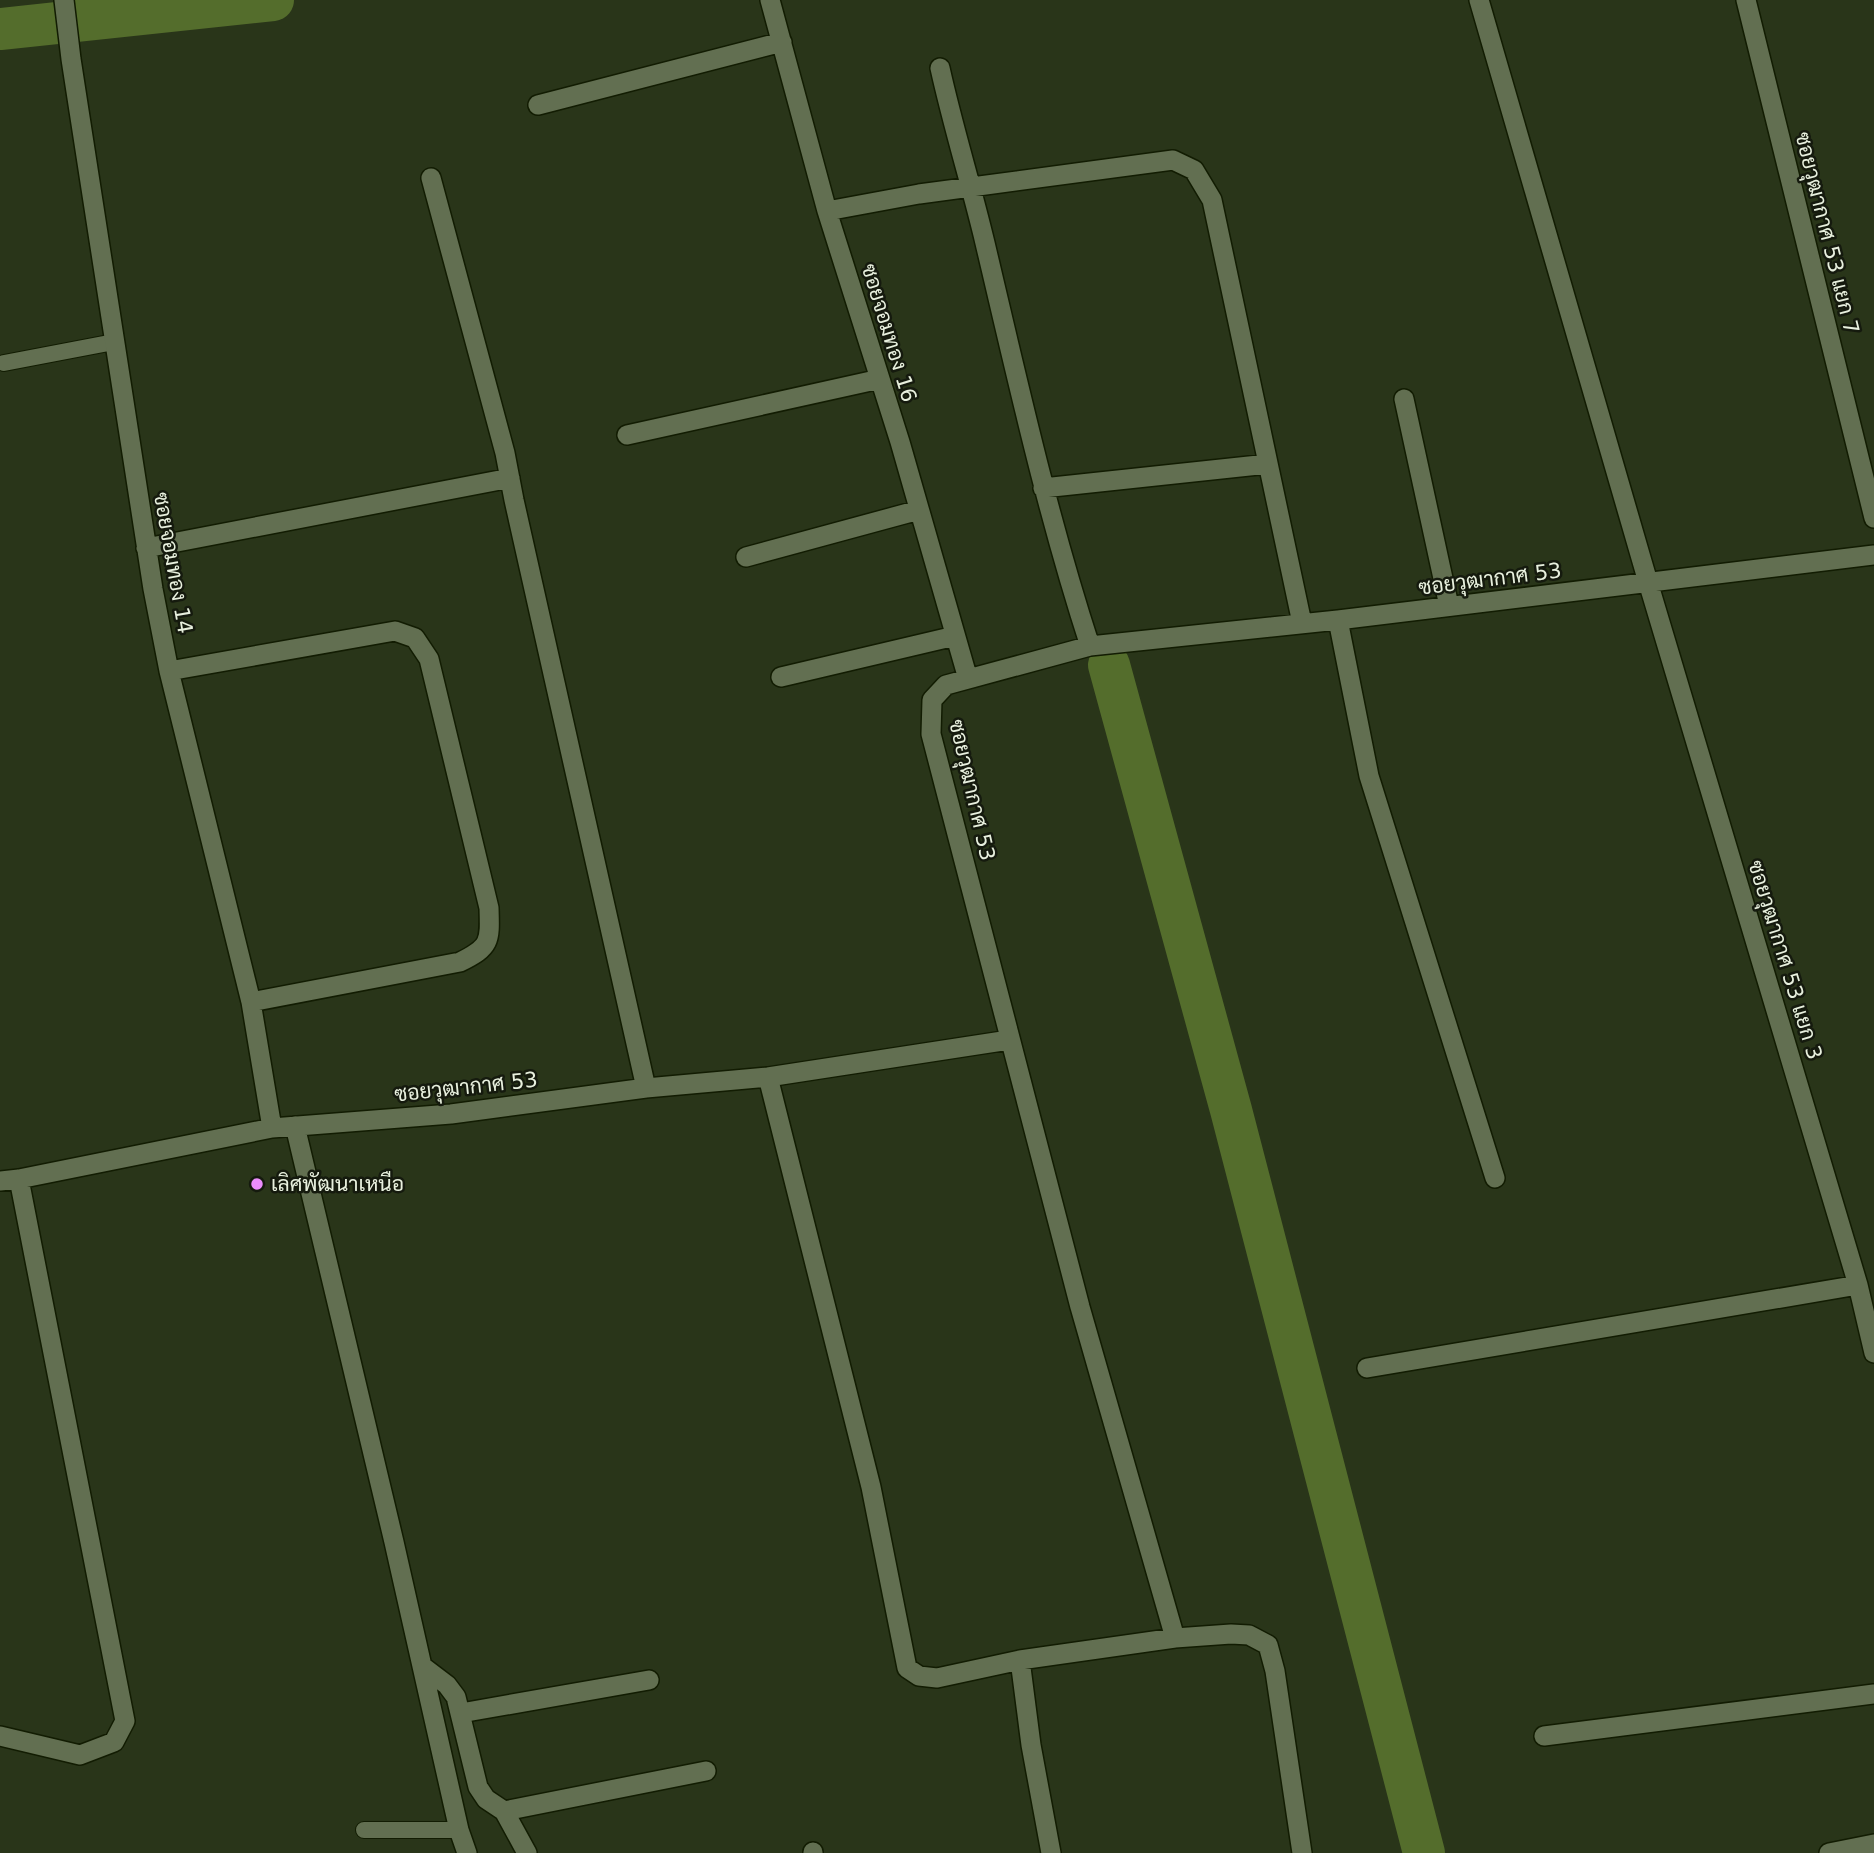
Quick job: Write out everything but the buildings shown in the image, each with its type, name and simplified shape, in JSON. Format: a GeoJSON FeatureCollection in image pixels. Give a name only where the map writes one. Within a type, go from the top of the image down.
{"type":"FeatureCollection","features":[{"type":"Feature","properties":{"kind":"street","name":"ซอยจอมทอง 14"},"geometry":{"type":"LineString","coordinates":[[64,0],[146,548],[169,671],[251,1002],[272,1128]]}},
{"type":"Feature","properties":{"kind":"street","name":"ซอยจอมทอง 16"},"geometry":{"type":"LineString","coordinates":[[770,0],[827,211],[880,379],[968,679]]}},
{"type":"Feature","properties":{"kind":"street","name":"ซอยวุฒากาศ 53 แยก 3"},"geometry":{"type":"LineString","coordinates":[[1479,0],[1648,582],[1858,1285],[1874,1353]]}},
{"type":"Feature","properties":{"kind":"street","name":"ซอยวุฒากาศ 53 แยก 7"},"geometry":{"type":"LineString","coordinates":[[1746,0],[1874,518]]}},
{"type":"Feature","properties":{"kind":"street"},"geometry":{"type":"LineString","coordinates":[[538,105],[782,42]]}},
{"type":"Feature","properties":{"kind":"street"},"geometry":{"type":"LineString","coordinates":[[940,68],[951,118],[972,188],[1043,488],[1090,646]]}},
{"type":"Feature","properties":{"kind":"street"},"geometry":{"type":"LineString","coordinates":[[827,211],[919,194],[1174,160],[1194,170],[1212,200],[1302,623]]}},
{"type":"Feature","properties":{"kind":"street"},"geometry":{"type":"LineString","coordinates":[[431,177],[505,453],[646,1088]]}},
{"type":"Feature","properties":{"kind":"street"},"geometry":{"type":"LineString","coordinates":[[627,435],[880,379]]}},
{"type":"Feature","properties":{"kind":"street"},"geometry":{"type":"LineString","coordinates":[[1404,400],[1449,607]]}},
{"type":"Feature","properties":{"kind":"street"},"geometry":{"type":"LineString","coordinates":[[1043,488],[1268,464]]}},
{"type":"Feature","properties":{"kind":"street"},"geometry":{"type":"LineString","coordinates":[[146,548],[510,478]]}},
{"type":"Feature","properties":{"kind":"street"},"geometry":{"type":"LineString","coordinates":[[746,557],[919,510]]}},
{"type":"Feature","properties":{"kind":"street","name":"ซอยวุฒากาศ 53"},"geometry":{"type":"LineString","coordinates":[[10,1180],[272,1128],[450,1114],[646,1088],[768,1077],[1009,1040],[931,734],[932,700],[946,685],[1090,646],[1338,620],[1874,557]]}},
{"type":"Feature","properties":{"kind":"street"},"geometry":{"type":"LineString","coordinates":[[1338,620],[1369,776],[1495,1178]]}},
{"type":"Feature","properties":{"kind":"street"},"geometry":{"type":"LineString","coordinates":[[169,671],[395,631],[415,638],[429,659],[489,908],[490,936],[479,953],[460,962],[251,1002]]}},
{"type":"Feature","properties":{"kind":"street"},"geometry":{"type":"LineString","coordinates":[[781,677],[955,636]]}},
{"type":"Feature","properties":{"kind":"street"},"geometry":{"type":"LineString","coordinates":[[1009,1040],[1080,1307],[1175,1638]]}},
{"type":"Feature","properties":{"kind":"street"},"geometry":{"type":"LineString","coordinates":[[768,1077],[871,1487],[907,1668],[919,1676],[937,1678],[1020,1660],[1175,1638],[1249,1635],[1268,1644],[1275,1671],[1302,1853]]}},
{"type":"Feature","properties":{"kind":"street"},"geometry":{"type":"LineString","coordinates":[[295,1126],[459,1830],[467,1853]]}},
{"type":"Feature","properties":{"kind":"street"},"geometry":{"type":"LineString","coordinates":[[0,1736],[80,1755],[114,1742],[125,1721],[10,1180]]}},
{"type":"Feature","properties":{"kind":"street"},"geometry":{"type":"LineString","coordinates":[[1367,1368],[1858,1285]]}},
{"type":"Feature","properties":{"kind":"street"},"geometry":{"type":"LineString","coordinates":[[1020,1660],[1031,1745],[1051,1853]]}},
{"type":"Feature","properties":{"kind":"street"},"geometry":{"type":"LineString","coordinates":[[422,1666],[447,1685],[456,1697],[478,1787],[486,1799],[504,1811],[527,1853]]}},
{"type":"Feature","properties":{"kind":"street"},"geometry":{"type":"LineString","coordinates":[[461,1713],[649,1680]]}},
{"type":"Feature","properties":{"kind":"street"},"geometry":{"type":"LineString","coordinates":[[1544,1736],[1874,1694]]}},
{"type":"Feature","properties":{"kind":"street"},"geometry":{"type":"LineString","coordinates":[[504,1811],[706,1771]]}},
{"type":"Feature","properties":{"kind":"street"},"geometry":{"type":"LineString","coordinates":[[1829,1853],[1874,1844]]}},
{"type":"Feature","properties":{"kind":"lane"},"geometry":{"type":"LineString","coordinates":[[4,363],[114,342]]}},
{"type":"Feature","properties":{"kind":"lane"},"geometry":{"type":"LineString","coordinates":[[364,1830],[459,1830]]}},
{"type":"Feature","properties":{"kind":"waterway"},"geometry":{"type":"LineString","coordinates":[[0,29],[273,0]]}},
{"type":"Feature","properties":{"kind":"waterway"},"geometry":{"type":"LineString","coordinates":[[1109,665],[1231,1110],[1424,1853]]}},
{"type":"Feature","properties":{"kind":"place","name":"เลิศพัฒนาเหนือ"},"geometry":{"type":"Point","coordinates":[257,1184]}}]}
